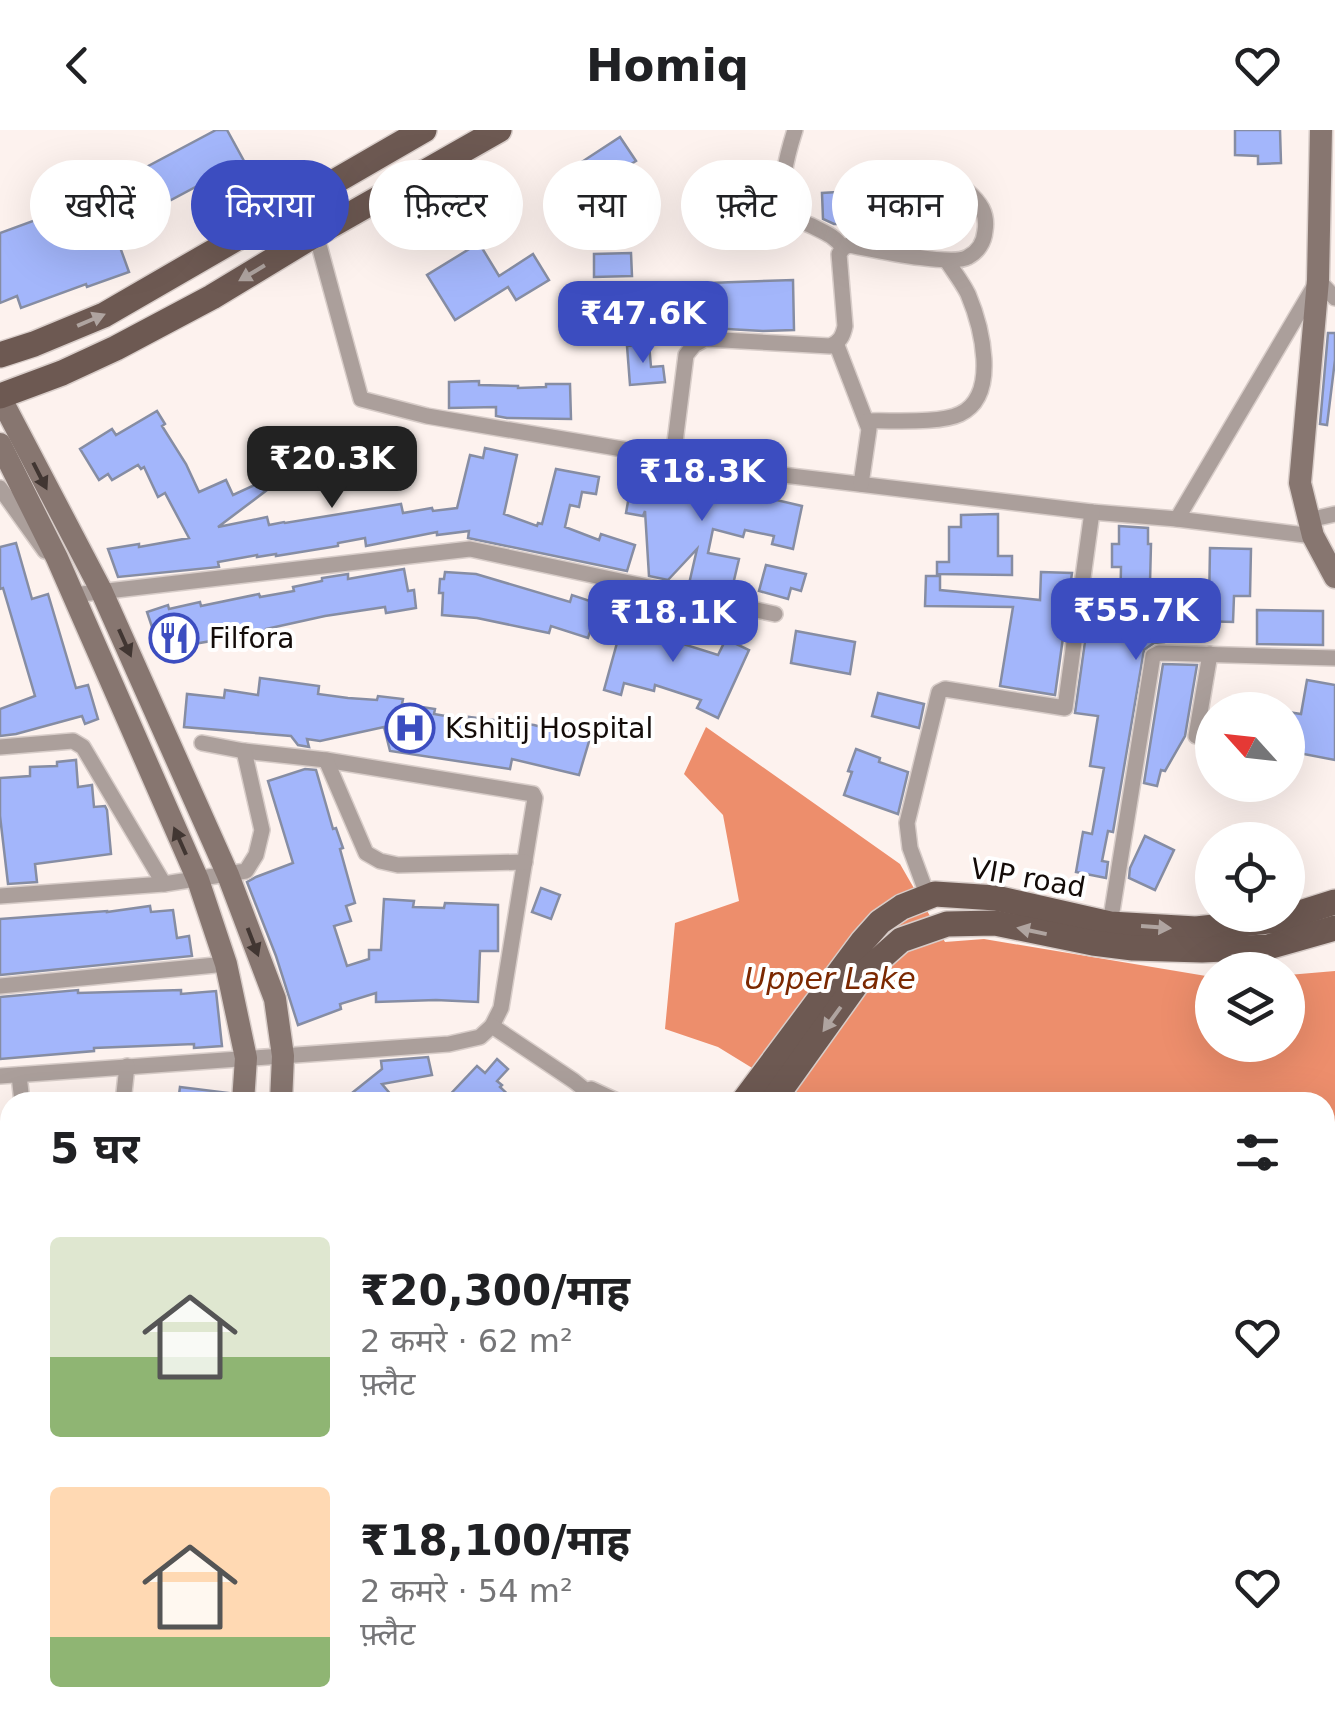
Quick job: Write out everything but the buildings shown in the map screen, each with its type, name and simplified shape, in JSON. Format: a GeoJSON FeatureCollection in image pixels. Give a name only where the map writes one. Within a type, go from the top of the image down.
{"type":"FeatureCollection","features":[{"type":"Feature","properties":{"kind":"main road"},"geometry":{"type":"LineString","coordinates":[[0,355],[104,315],[424,130]]}},
{"type":"Feature","properties":{"kind":"main road"},"geometry":{"type":"LineString","coordinates":[[349,215],[498,130]]}},
{"type":"Feature","properties":{"kind":"main road"},"geometry":{"type":"LineString","coordinates":[[0,396],[116,348],[290,250]]}},
{"type":"Feature","properties":{"kind":"main road","name":"VIP road"},"geometry":{"type":"LineString","coordinates":[[759,1092],[863,940],[902,907],[936,894],[996,898],[1110,924],[1196,930],[1278,920],[1335,902]]}},
{"type":"Feature","properties":{"kind":"main road","name":"VIP road"},"geometry":{"type":"LineString","coordinates":[[761,1092],[865,972],[901,940],[947,924],[995,923],[1094,943],[1202,950],[1268,947],[1335,928]]}},
{"type":"Feature","properties":{"kind":"street"},"geometry":{"type":"LineString","coordinates":[[795,130],[784,174],[790,213],[832,236]]}},
{"type":"Feature","properties":{"kind":"street"},"geometry":{"type":"LineString","coordinates":[[1322,130],[1318,280],[1300,483],[1311,528],[1335,577]]}},
{"type":"Feature","properties":{"kind":"street"},"geometry":{"type":"LineString","coordinates":[[978,201],[986,216],[978,248]]}},
{"type":"Feature","properties":{"kind":"street"},"geometry":{"type":"LineString","coordinates":[[320,250],[361,398],[426,416],[758,472],[1092,512],[1311,528],[1335,514]]}},
{"type":"Feature","properties":{"kind":"street"},"geometry":{"type":"LineString","coordinates":[[673,458],[686,354],[694,344],[705,338],[836,344],[845,326],[842,250]]}},
{"type":"Feature","properties":{"kind":"street"},"geometry":{"type":"LineString","coordinates":[[880,250],[947,261],[959,261],[976,250]]}},
{"type":"Feature","properties":{"kind":"street"},"geometry":{"type":"LineString","coordinates":[[867,421],[944,419],[970,408],[984,385],[976,316],[966,290],[947,261]]}},
{"type":"Feature","properties":{"kind":"street"},"geometry":{"type":"LineString","coordinates":[[1318,280],[1335,298]]}},
{"type":"Feature","properties":{"kind":"street"},"geometry":{"type":"LineString","coordinates":[[1177,518],[1318,280]]}},
{"type":"Feature","properties":{"kind":"street"},"geometry":{"type":"LineString","coordinates":[[836,344],[867,421],[869,441],[861,484]]}},
{"type":"Feature","properties":{"kind":"street"},"geometry":{"type":"LineString","coordinates":[[0,396],[101,590],[228,875],[275,999],[283,1056],[281,1092]]}},
{"type":"Feature","properties":{"kind":"street"},"geometry":{"type":"LineString","coordinates":[[0,444],[57,558],[198,880],[226,964],[246,1058],[243,1092]]}},
{"type":"Feature","properties":{"kind":"street"},"geometry":{"type":"LineString","coordinates":[[0,488],[41,546],[57,558]]}},
{"type":"Feature","properties":{"kind":"street"},"geometry":{"type":"LineString","coordinates":[[925,898],[907,823],[939,692],[945,689],[1064,708],[1092,512]]}},
{"type":"Feature","properties":{"kind":"street"},"geometry":{"type":"LineString","coordinates":[[73,595],[470,549],[775,614]]}},
{"type":"Feature","properties":{"kind":"street"},"geometry":{"type":"LineString","coordinates":[[1110,924],[1153,656],[1159,653],[1335,658]]}},
{"type":"Feature","properties":{"kind":"street"},"geometry":{"type":"LineString","coordinates":[[1204,692],[1210,654]]}},
{"type":"Feature","properties":{"kind":"street"},"geometry":{"type":"LineString","coordinates":[[0,747],[73,741],[83,747],[164,884]]}},
{"type":"Feature","properties":{"kind":"street"},"geometry":{"type":"LineString","coordinates":[[0,1076],[450,1044],[480,1037],[492,1026],[500,1008],[534,794],[202,743]]}},
{"type":"Feature","properties":{"kind":"street"},"geometry":{"type":"LineString","coordinates":[[0,896],[164,884],[246,871],[256,855],[262,830],[244,751]]}},
{"type":"Feature","properties":{"kind":"street"},"geometry":{"type":"LineString","coordinates":[[326,760],[366,853],[380,861],[525,862]]}},
{"type":"Feature","properties":{"kind":"street"},"geometry":{"type":"LineString","coordinates":[[0,986],[226,964]]}},
{"type":"Feature","properties":{"kind":"street"},"geometry":{"type":"LineString","coordinates":[[492,1026],[588,1092]]}},
{"type":"Feature","properties":{"kind":"street"},"geometry":{"type":"LineString","coordinates":[[123,1092],[126,1066]]}},
{"type":"Feature","properties":{"kind":"street"},"geometry":{"type":"LineString","coordinates":[[18,1075],[21,1092]]}},
{"type":"Feature","properties":{"kind":"street"},"geometry":{"type":"LineString","coordinates":[[574,1081],[598,1092]]}},
{"type":"Feature","properties":{"kind":"water","name":"Upper Lake"},"geometry":{"type":"Polygon","coordinates":[[[706,727],[900,864],[945,942],[984,939],[1195,974],[1195,1062],[1305,1062],[1305,974],[1335,971],[1335,1092],[780,1092],[775,1082],[718,1047],[665,1029],[675,923],[739,901],[723,815],[684,774],[706,727]]]}},
{"type":"Feature","properties":{"kind":"place","name":"Filfora"},"geometry":{"type":"Point","coordinates":[174,638]}},
{"type":"Feature","properties":{"kind":"place","name":"Kshitij Hospital"},"geometry":{"type":"Point","coordinates":[410,728]}}]}
